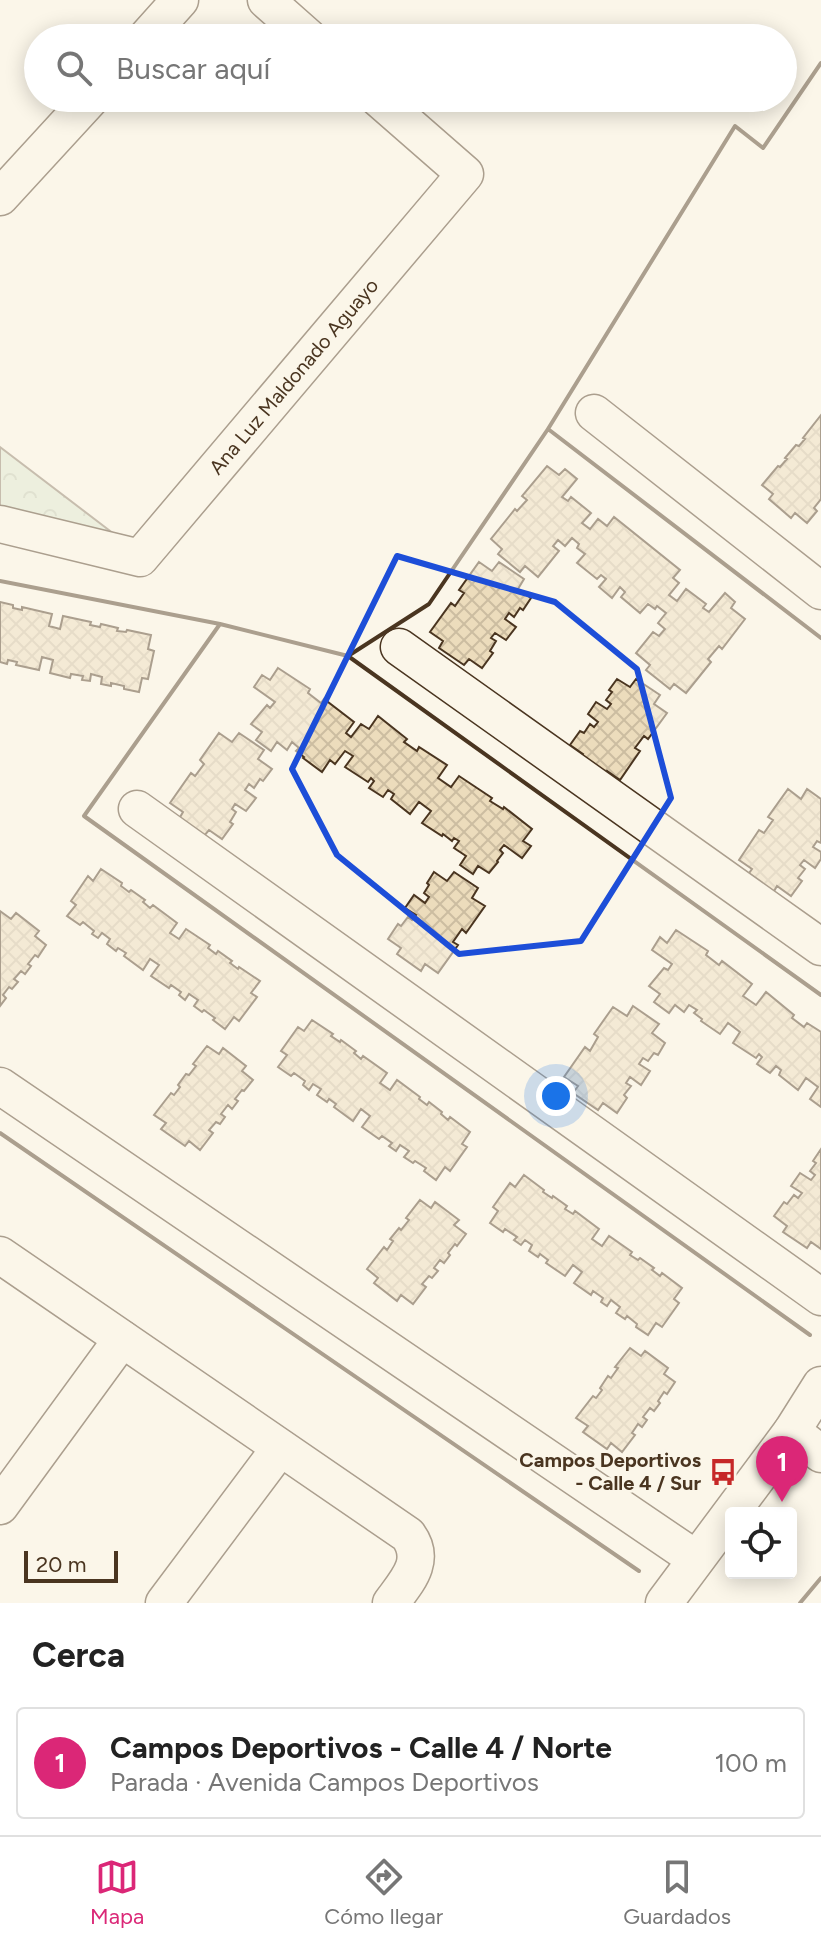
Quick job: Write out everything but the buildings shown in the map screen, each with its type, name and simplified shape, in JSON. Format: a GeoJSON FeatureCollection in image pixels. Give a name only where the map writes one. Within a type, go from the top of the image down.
{"type":"FeatureCollection","features":[{"type":"Feature","properties":{"kind":"street"},"geometry":{"type":"LineString","coordinates":[[159,24],[180,0]]}},
{"type":"Feature","properties":{"kind":"street"},"geometry":{"type":"LineString","coordinates":[[266,0],[293,24]]}},
{"type":"Feature","properties":{"kind":"street"},"geometry":{"type":"LineString","coordinates":[[0,197],[78,112]]}},
{"type":"Feature","properties":{"kind":"street","name":"Ana Luz Maldonado Aguayo"},"geometry":{"type":"LineString","coordinates":[[0,524],[140,558],[465,174],[394,112]]}},
{"type":"Feature","properties":{"kind":"street"},"geometry":{"type":"LineString","coordinates":[[594,413],[821,591]]}},
{"type":"Feature","properties":{"kind":"street"},"geometry":{"type":"LineString","coordinates":[[399,647],[821,947]]}},
{"type":"Feature","properties":{"kind":"street"},"geometry":{"type":"LineString","coordinates":[[137,809],[821,1297]]}},
{"type":"Feature","properties":{"kind":"street"},"geometry":{"type":"LineString","coordinates":[[0,1086],[696,1559]]}},
{"type":"Feature","properties":{"kind":"street"},"geometry":{"type":"LineString","coordinates":[[0,1255],[408,1535],[417,1558],[404,1598]]}},
{"type":"Feature","properties":{"kind":"street"},"geometry":{"type":"LineString","coordinates":[[0,1506],[122,1339]]}},
{"type":"Feature","properties":{"kind":"street"},"geometry":{"type":"LineString","coordinates":[[664,1603],[792,1431],[821,1385]]}},
{"type":"Feature","properties":{"kind":"street"},"geometry":{"type":"LineString","coordinates":[[792,1431],[821,1454]]}},
{"type":"Feature","properties":{"kind":"street"},"geometry":{"type":"LineString","coordinates":[[164,1603],[280,1448]]}},
{"type":"Feature","properties":{"kind":"highlighted area"},"geometry":{"type":"Polygon","coordinates":[[[397,556],[555,602],[637,669],[671,798],[581,941],[459,954],[337,855],[292,769],[397,556]]]}},
{"type":"Feature","properties":{"kind":"green space"},"geometry":{"type":"Polygon","coordinates":[[[0,447],[118,537],[0,508],[0,447]]]}},
{"type":"Feature","properties":{"kind":"wall"},"geometry":{"type":"LineString","coordinates":[[797,98],[821,63]]}},
{"type":"Feature","properties":{"kind":"wall"},"geometry":{"type":"LineString","coordinates":[[0,581],[220,624],[348,656],[429,604],[548,429],[735,126],[763,148],[788,112]]}},
{"type":"Feature","properties":{"kind":"wall"},"geometry":{"type":"LineString","coordinates":[[548,429],[821,638]]}},
{"type":"Feature","properties":{"kind":"wall"},"geometry":{"type":"LineString","coordinates":[[220,624],[84,816],[810,1335]]}},
{"type":"Feature","properties":{"kind":"wall"},"geometry":{"type":"LineString","coordinates":[[348,656],[821,995]]}},
{"type":"Feature","properties":{"kind":"wall"},"geometry":{"type":"LineString","coordinates":[[0,1133],[639,1571]]}},
{"type":"Feature","properties":{"kind":"wall"},"geometry":{"type":"LineString","coordinates":[[800,1603],[821,1578]]}},
{"type":"Feature","properties":{"kind":"place","name":"Campos Deportivos - Calle 4 / Sur"},"geometry":{"type":"Point","coordinates":[723,1472]}},
{"type":"Feature","properties":{"kind":"place","name":"Campos Deportivos - Calle 4 / Norte"},"geometry":{"type":"Point","coordinates":[782,1502]}}]}
